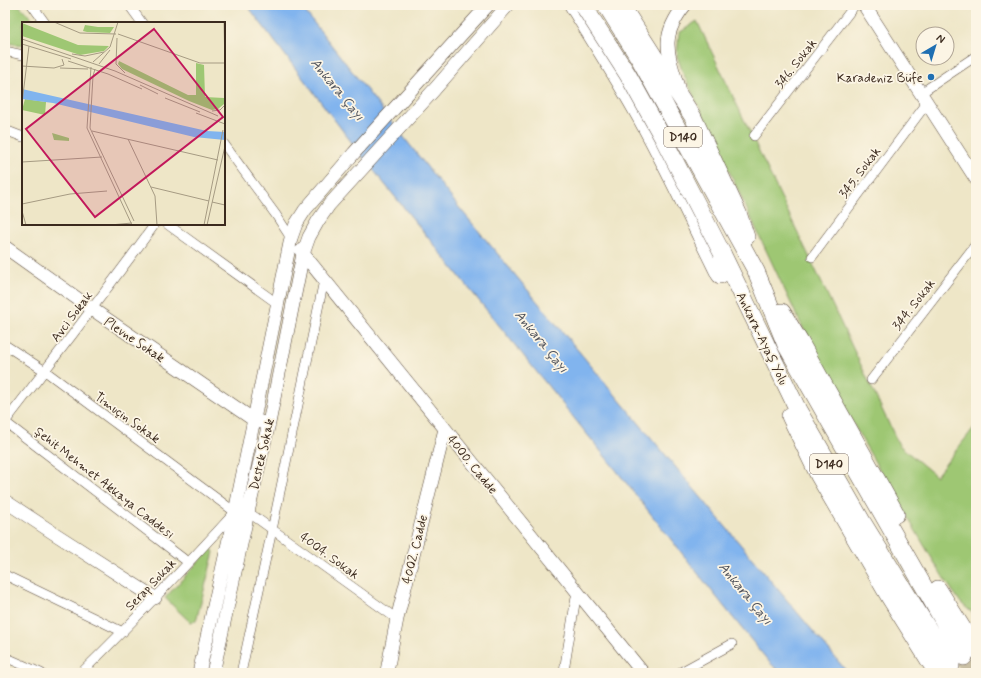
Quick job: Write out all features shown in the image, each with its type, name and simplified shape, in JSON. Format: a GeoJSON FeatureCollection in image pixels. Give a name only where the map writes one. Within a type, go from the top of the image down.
{"type":"FeatureCollection","features":[{"type":"Feature","properties":{"kind":"highway","name":"Ankara-Ayaş Yolu"},"geometry":{"type":"LineString","coordinates":[[606,5],[639,58],[756,271],[786,345],[957,662]]}},
{"type":"Feature","properties":{"kind":"highway"},"geometry":{"type":"LineString","coordinates":[[621,5],[693,117],[738,212],[756,271],[800,342],[940,593],[957,662]]}},
{"type":"Feature","properties":{"kind":"highway","name":"Ankara-Ayaş Yolu"},"geometry":{"type":"LineString","coordinates":[[580,8],[628,74],[661,134],[741,291],[798,410],[863,524],[957,662]]}},
{"type":"Feature","properties":{"kind":"highway"},"geometry":{"type":"LineString","coordinates":[[580,8],[657,147],[819,476],[890,598],[957,662]]}},
{"type":"Feature","properties":{"kind":"highway"},"geometry":{"type":"LineString","coordinates":[[741,291],[772,380]]}},
{"type":"Feature","properties":{"kind":"highway"},"geometry":{"type":"LineString","coordinates":[[940,593],[973,624],[976,625]]}},
{"type":"Feature","properties":{"kind":"street"},"geometry":{"type":"LineString","coordinates":[[32,5],[44,22]]}},
{"type":"Feature","properties":{"kind":"street"},"geometry":{"type":"LineString","coordinates":[[129,5],[139,22]]}},
{"type":"Feature","properties":{"kind":"street","name":"Destek Sokak"},"geometry":{"type":"LineString","coordinates":[[213,673],[241,512],[254,420],[291,238],[296,224],[305,210],[354,153],[488,5]]}},
{"type":"Feature","properties":{"kind":"street","name":"Destek Sokak"},"geometry":{"type":"LineString","coordinates":[[199,673],[241,512],[269,423],[303,254],[309,237],[329,205],[401,127],[508,5]]}},
{"type":"Feature","properties":{"kind":"street"},"geometry":{"type":"LineString","coordinates":[[683,102],[669,58],[668,36],[672,25],[685,5]]}},
{"type":"Feature","properties":{"kind":"street"},"geometry":{"type":"LineString","coordinates":[[865,6],[976,179]]}},
{"type":"Feature","properties":{"kind":"street","name":"346. Sokak"},"geometry":{"type":"LineString","coordinates":[[754,136],[865,6]]}},
{"type":"Feature","properties":{"kind":"street"},"geometry":{"type":"LineString","coordinates":[[5,51],[22,55]]}},
{"type":"Feature","properties":{"kind":"street","name":"345. Sokak"},"geometry":{"type":"LineString","coordinates":[[812,257],[924,98],[976,56]]}},
{"type":"Feature","properties":{"kind":"street"},"geometry":{"type":"LineString","coordinates":[[5,130],[22,137]]}},
{"type":"Feature","properties":{"kind":"street"},"geometry":{"type":"LineString","coordinates":[[225,145],[303,254]]}},
{"type":"Feature","properties":{"kind":"street","name":"Avci Sokak"},"geometry":{"type":"LineString","coordinates":[[5,422],[154,225]]}},
{"type":"Feature","properties":{"kind":"street"},"geometry":{"type":"LineString","coordinates":[[168,225],[278,304]]}},
{"type":"Feature","properties":{"kind":"street","name":"344. Sokak"},"geometry":{"type":"LineString","coordinates":[[871,380],[976,244]]}},
{"type":"Feature","properties":{"kind":"street","name":"Plevne Sokak"},"geometry":{"type":"LineString","coordinates":[[5,246],[92,309],[254,420],[269,423]]}},
{"type":"Feature","properties":{"kind":"street","name":"4000. Cadde"},"geometry":{"type":"LineString","coordinates":[[303,254],[643,673]]}},
{"type":"Feature","properties":{"kind":"street"},"geometry":{"type":"LineString","coordinates":[[241,673],[324,280]]}},
{"type":"Feature","properties":{"kind":"street","name":"Timuçin Sokak"},"geometry":{"type":"LineString","coordinates":[[5,345],[45,371],[241,512]]}},
{"type":"Feature","properties":{"kind":"street","name":"Şehit Mehmet Akkaya Caddesi"},"geometry":{"type":"LineString","coordinates":[[5,422],[189,563]]}},
{"type":"Feature","properties":{"kind":"street","name":"4002. Cadde"},"geometry":{"type":"LineString","coordinates":[[387,672],[397,619],[445,429]]}},
{"type":"Feature","properties":{"kind":"street"},"geometry":{"type":"LineString","coordinates":[[5,501],[155,598]]}},
{"type":"Feature","properties":{"kind":"street","name":"4004. Sokak"},"geometry":{"type":"LineString","coordinates":[[241,512],[272,530],[397,619]]}},
{"type":"Feature","properties":{"kind":"street","name":"Serap Sokak"},"geometry":{"type":"LineString","coordinates":[[81,673],[241,512]]}},
{"type":"Feature","properties":{"kind":"street"},"geometry":{"type":"LineString","coordinates":[[5,575],[123,632]]}},
{"type":"Feature","properties":{"kind":"street"},"geometry":{"type":"LineString","coordinates":[[564,673],[564,665],[577,591]]}},
{"type":"Feature","properties":{"kind":"street"},"geometry":{"type":"LineString","coordinates":[[680,673],[732,644]]}},
{"type":"Feature","properties":{"kind":"street"},"geometry":{"type":"LineString","coordinates":[[5,657],[42,673]]}},
{"type":"Feature","properties":{"kind":"green space"},"geometry":{"type":"Polygon","coordinates":[[[5,5],[19,5],[35,22],[22,22],[22,45],[5,43],[5,5]]]}},
{"type":"Feature","properties":{"kind":"green space"},"geometry":{"type":"Polygon","coordinates":[[[697,21],[899,445],[936,476],[976,425],[976,510],[973,515],[976,517],[976,616],[961,603],[943,577],[836,394],[795,312],[683,73],[677,56],[679,33],[697,21]]]}},
{"type":"Feature","properties":{"kind":"green space"},"geometry":{"type":"Polygon","coordinates":[[[211,548],[214,552],[196,621],[190,622],[165,598],[211,548]]]}},
{"type":"Feature","properties":{"kind":"water","name":"Ankara Çayı"},"geometry":{"type":"Polygon","coordinates":[[[247,5],[300,5],[457,205],[848,673],[781,673],[770,663],[362,156],[247,5]]]}},
{"type":"Feature","properties":{"kind":"tunnel"},"geometry":{"type":"LineString","coordinates":[[964,657],[974,673]]}},
{"type":"Feature","properties":{"kind":"place","name":"Karadeniz Büfe"},"geometry":{"type":"Point","coordinates":[931,77]}}]}
